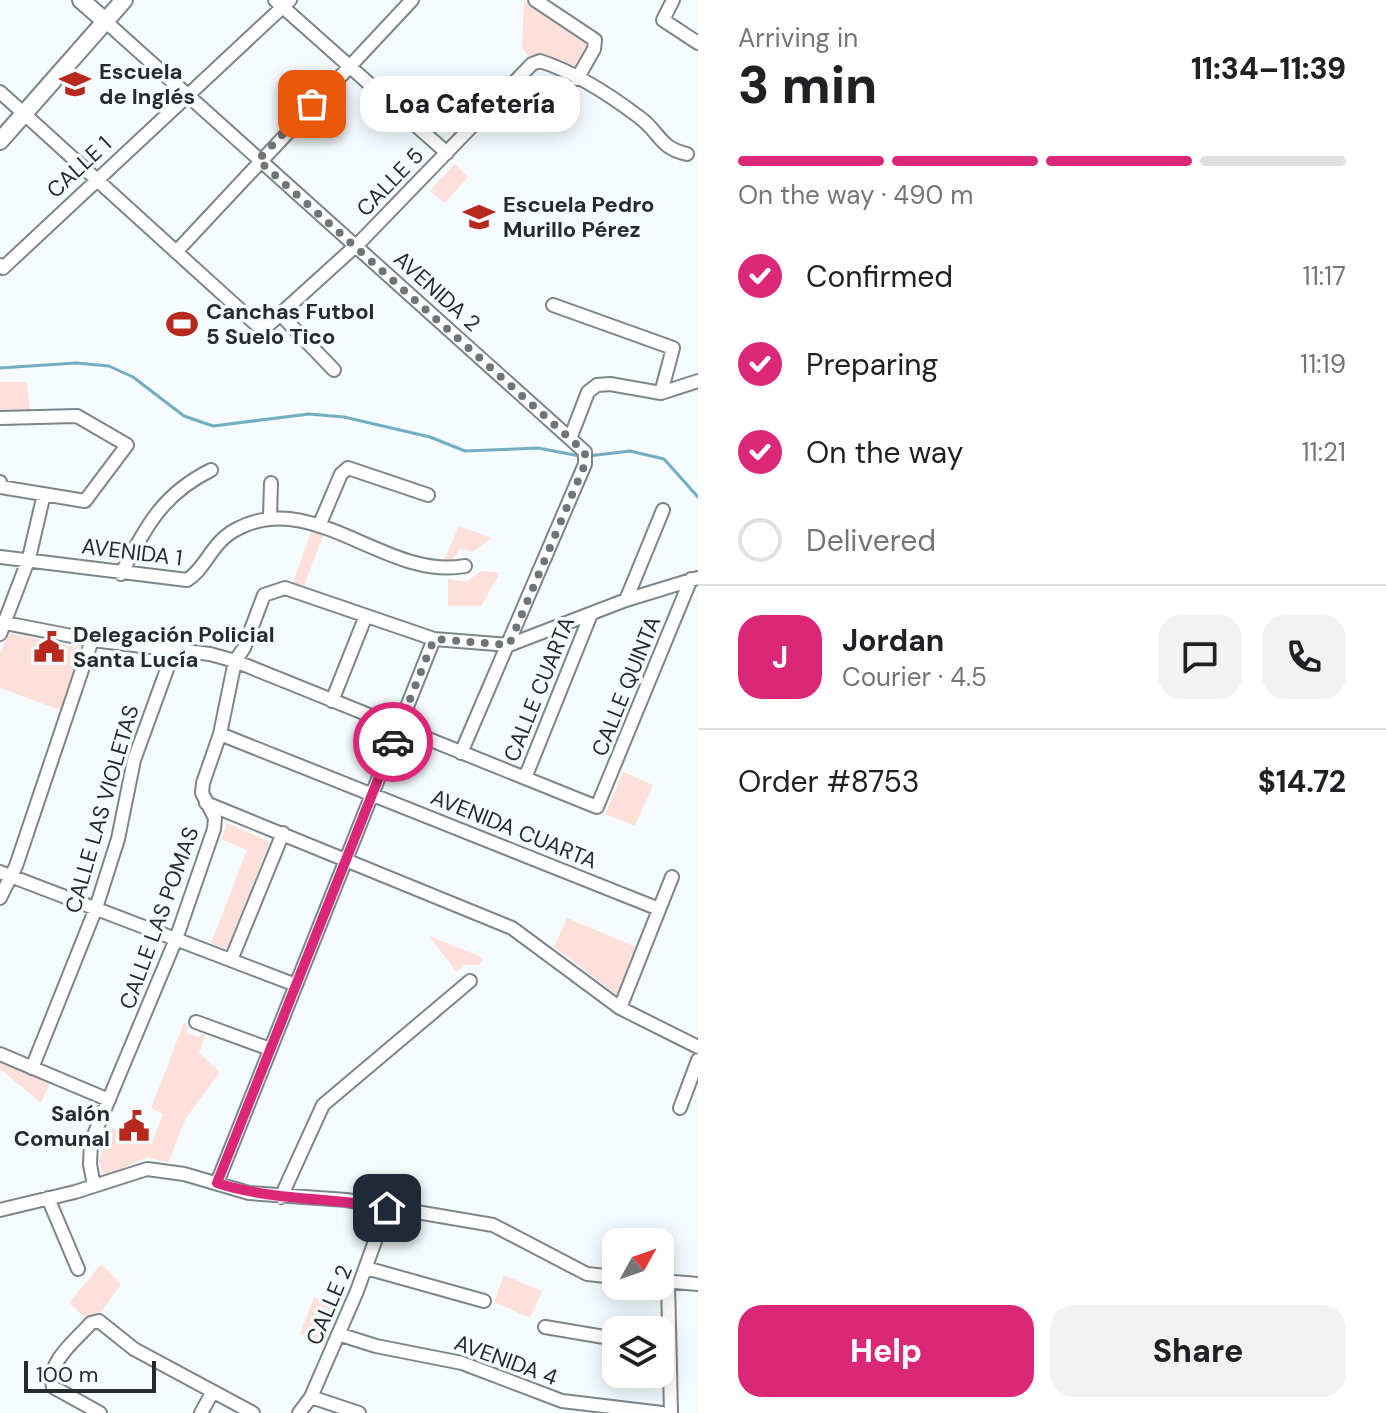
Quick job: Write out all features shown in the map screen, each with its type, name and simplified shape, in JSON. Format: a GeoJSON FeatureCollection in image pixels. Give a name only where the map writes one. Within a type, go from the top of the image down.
{"type":"FeatureCollection","features":[{"type":"Feature","properties":{"kind":"main road","name":"AVENIDA 2"},"geometry":{"type":"LineString","coordinates":[[81,0],[105,21]]}},
{"type":"Feature","properties":{"kind":"main road"},"geometry":{"type":"LineString","coordinates":[[0,141],[124,0]]}},
{"type":"Feature","properties":{"kind":"street"},"geometry":{"type":"LineString","coordinates":[[0,92],[176,252],[258,160],[412,0]]}},
{"type":"Feature","properties":{"kind":"street"},"geometry":{"type":"LineString","coordinates":[[535,0],[595,40],[594,49],[577,79],[642,119],[665,147],[687,154]]}},
{"type":"Feature","properties":{"kind":"street"},"geometry":{"type":"LineString","coordinates":[[673,0],[663,20],[698,43]]}},
{"type":"Feature","properties":{"kind":"street"},"geometry":{"type":"LineString","coordinates":[[282,2],[348,66],[447,153]]}},
{"type":"Feature","properties":{"kind":"street","name":"CALLE 1"},"geometry":{"type":"LineString","coordinates":[[2,266],[282,2]]}},
{"type":"Feature","properties":{"kind":"street","name":"AVENIDA 2"},"geometry":{"type":"LineString","coordinates":[[105,21],[539,414],[571,436],[584,462],[509,645]]}},
{"type":"Feature","properties":{"kind":"street","name":"CALLE 5"},"geometry":{"type":"LineString","coordinates":[[176,252],[258,326],[265,328],[282,316],[540,61],[577,79]]}},
{"type":"Feature","properties":{"kind":"street"},"geometry":{"type":"LineString","coordinates":[[553,305],[673,348],[661,393]]}},
{"type":"Feature","properties":{"kind":"street"},"geometry":{"type":"LineString","coordinates":[[282,316],[334,370]]}},
{"type":"Feature","properties":{"kind":"street"},"geometry":{"type":"LineString","coordinates":[[571,436],[588,392],[597,385],[610,384],[661,393],[698,381]]}},
{"type":"Feature","properties":{"kind":"street"},"geometry":{"type":"LineString","coordinates":[[0,418],[77,416],[127,445],[85,501],[0,484]]}},
{"type":"Feature","properties":{"kind":"street"},"geometry":{"type":"LineString","coordinates":[[319,526],[344,471],[352,468],[428,495]]}},
{"type":"Feature","properties":{"kind":"street"},"geometry":{"type":"LineString","coordinates":[[121,574],[159,508],[188,482],[211,470]]}},
{"type":"Feature","properties":{"kind":"street"},"geometry":{"type":"LineString","coordinates":[[271,483],[270,517],[297,518],[435,569],[465,566]]}},
{"type":"Feature","properties":{"kind":"street"},"geometry":{"type":"LineString","coordinates":[[44,494],[29,558],[1,626],[235,661],[525,778]]}},
{"type":"Feature","properties":{"kind":"street"},"geometry":{"type":"LineString","coordinates":[[626,600],[663,510]]}},
{"type":"Feature","properties":{"kind":"street","name":"AVENIDA 1"},"geometry":{"type":"LineString","coordinates":[[0,557],[29,558],[121,574],[187,580],[226,536],[270,517]]}},
{"type":"Feature","properties":{"kind":"street"},"geometry":{"type":"LineString","coordinates":[[332,701],[365,618],[434,639],[509,645],[626,600],[694,578]]}},
{"type":"Feature","properties":{"kind":"street","name":"CALLE QUINTA"},"geometry":{"type":"LineString","coordinates":[[525,778],[597,807],[694,578]]}},
{"type":"Feature","properties":{"kind":"street","name":"CALLE LAS POMAS"},"geometry":{"type":"LineString","coordinates":[[94,1186],[90,1164],[91,1142],[176,939],[214,829],[215,818],[205,802],[203,783],[220,734],[235,661],[244,648],[261,600],[271,590],[285,588],[365,618]]}},
{"type":"Feature","properties":{"kind":"street","name":"CALLE CUARTA"},"geometry":{"type":"LineString","coordinates":[[525,778],[591,614]]}},
{"type":"Feature","properties":{"kind":"street"},"geometry":{"type":"LineString","coordinates":[[217,1183],[434,639]]}},
{"type":"Feature","properties":{"kind":"street"},"geometry":{"type":"LineString","coordinates":[[0,898],[5,873],[16,866],[92,640]]}},
{"type":"Feature","properties":{"kind":"street"},"geometry":{"type":"LineString","coordinates":[[461,753],[509,645]]}},
{"type":"Feature","properties":{"kind":"street","name":"CALLE LAS VIOLETAS"},"geometry":{"type":"LineString","coordinates":[[32,1068],[96,908],[118,839],[134,760],[174,650]]}},
{"type":"Feature","properties":{"kind":"street","name":"AVENIDA CUARTA"},"geometry":{"type":"LineString","coordinates":[[220,734],[659,909]]}},
{"type":"Feature","properties":{"kind":"street"},"geometry":{"type":"LineString","coordinates":[[205,802],[512,928],[620,1008],[698,1047]]}},
{"type":"Feature","properties":{"kind":"street"},"geometry":{"type":"LineString","coordinates":[[231,960],[283,833]]}},
{"type":"Feature","properties":{"kind":"street"},"geometry":{"type":"LineString","coordinates":[[5,873],[296,985]]}},
{"type":"Feature","properties":{"kind":"street"},"geometry":{"type":"LineString","coordinates":[[620,1008],[672,877]]}},
{"type":"Feature","properties":{"kind":"street"},"geometry":{"type":"LineString","coordinates":[[281,1197],[323,1105],[470,981]]}},
{"type":"Feature","properties":{"kind":"street"},"geometry":{"type":"LineString","coordinates":[[196,1022],[270,1049]]}},
{"type":"Feature","properties":{"kind":"street"},"geometry":{"type":"LineString","coordinates":[[0,1054],[109,1100]]}},
{"type":"Feature","properties":{"kind":"street"},"geometry":{"type":"LineString","coordinates":[[680,1108],[698,1060]]}},
{"type":"Feature","properties":{"kind":"street"},"geometry":{"type":"LineString","coordinates":[[0,1210],[147,1169],[217,1183],[249,1193],[346,1200],[493,1225],[587,1274],[602,1276]]}},
{"type":"Feature","properties":{"kind":"street"},"geometry":{"type":"LineString","coordinates":[[48,1198],[78,1269]]}},
{"type":"Feature","properties":{"kind":"street","name":"CALLE 2"},"geometry":{"type":"LineString","coordinates":[[299,1413],[311,1397],[366,1268],[387,1208]]}},
{"type":"Feature","properties":{"kind":"street"},"geometry":{"type":"LineString","coordinates":[[366,1268],[484,1301]]}},
{"type":"Feature","properties":{"kind":"street"},"geometry":{"type":"LineString","coordinates":[[674,1282],[698,1284]]}},
{"type":"Feature","properties":{"kind":"street"},"geometry":{"type":"LineString","coordinates":[[100,1413],[53,1387],[53,1368],[91,1323],[99,1321],[134,1349],[253,1413]]}},
{"type":"Feature","properties":{"kind":"street"},"geometry":{"type":"LineString","coordinates":[[545,1327],[602,1337]]}},
{"type":"Feature","properties":{"kind":"street","name":"AVENIDA 4"},"geometry":{"type":"LineString","coordinates":[[338,1334],[376,1346],[462,1363],[562,1401],[662,1413]]}},
{"type":"Feature","properties":{"kind":"street"},"geometry":{"type":"LineString","coordinates":[[668,1388],[671,1413]]}},
{"type":"Feature","properties":{"kind":"street"},"geometry":{"type":"LineString","coordinates":[[201,1413],[212,1393]]}},
{"type":"Feature","properties":{"kind":"street"},"geometry":{"type":"LineString","coordinates":[[311,1397],[359,1413]]}},
{"type":"Feature","properties":{"kind":"shaded area"},"geometry":{"type":"Polygon","coordinates":[[[524,1],[589,41],[574,69],[545,54],[528,56],[522,48],[524,1]]]}},
{"type":"Feature","properties":{"kind":"shaded area"},"geometry":{"type":"Polygon","coordinates":[[[454,164],[468,177],[445,203],[430,191],[454,164]]]}},
{"type":"Feature","properties":{"kind":"shaded area"},"geometry":{"type":"Polygon","coordinates":[[[0,382],[27,382],[30,410],[0,411],[0,382]]]}},
{"type":"Feature","properties":{"kind":"shaded area"},"geometry":{"type":"Polygon","coordinates":[[[459,526],[492,538],[473,552],[460,549],[447,567],[442,565],[459,526]]]}},
{"type":"Feature","properties":{"kind":"shaded area"},"geometry":{"type":"Polygon","coordinates":[[[312,529],[324,533],[304,586],[293,582],[312,529]]]}},
{"type":"Feature","properties":{"kind":"shaded area"},"geometry":{"type":"Polygon","coordinates":[[[481,571],[500,573],[481,606],[448,606],[448,579],[466,582],[481,571]]]}},
{"type":"Feature","properties":{"kind":"shaded area"},"geometry":{"type":"Polygon","coordinates":[[[8,633],[83,648],[60,710],[0,688],[0,654],[8,633]]]}},
{"type":"Feature","properties":{"kind":"shaded area"},"geometry":{"type":"Polygon","coordinates":[[[623,772],[653,785],[635,826],[605,814],[623,772]]]}},
{"type":"Feature","properties":{"kind":"shaded area"},"geometry":{"type":"Polygon","coordinates":[[[227,823],[270,842],[227,949],[211,943],[247,850],[221,839],[227,823]]]}},
{"type":"Feature","properties":{"kind":"shaded area"},"geometry":{"type":"Polygon","coordinates":[[[567,918],[641,949],[620,997],[554,947],[567,918]]]}},
{"type":"Feature","properties":{"kind":"shaded area"},"geometry":{"type":"Polygon","coordinates":[[[429,936],[484,958],[479,965],[465,965],[457,972],[429,936]]]}},
{"type":"Feature","properties":{"kind":"shaded area"},"geometry":{"type":"Polygon","coordinates":[[[184,1023],[188,1026],[187,1033],[198,1037],[206,1032],[199,1053],[220,1072],[186,1118],[168,1163],[148,1157],[103,1174],[99,1161],[109,1127],[152,1143],[163,1114],[151,1108],[184,1023]]]}},
{"type":"Feature","properties":{"kind":"shaded area"},"geometry":{"type":"Polygon","coordinates":[[[0,1060],[51,1081],[41,1103],[0,1069],[0,1060]]]}},
{"type":"Feature","properties":{"kind":"shaded area"},"geometry":{"type":"Polygon","coordinates":[[[101,1264],[121,1284],[98,1317],[88,1320],[69,1303],[101,1264]]]}},
{"type":"Feature","properties":{"kind":"shaded area"},"geometry":{"type":"Polygon","coordinates":[[[504,1275],[542,1291],[530,1318],[494,1302],[504,1275]]]}},
{"type":"Feature","properties":{"kind":"shaded area"},"geometry":{"type":"Polygon","coordinates":[[[314,1297],[335,1305],[321,1342],[300,1334],[314,1297]]]}},
{"type":"Feature","properties":{"kind":"waterway"},"geometry":{"type":"LineString","coordinates":[[0,368],[76,363],[109,366],[133,377],[184,416],[213,426],[309,414],[344,417],[430,437],[465,451],[538,448],[580,456]]}},
{"type":"Feature","properties":{"kind":"waterway"},"geometry":{"type":"LineString","coordinates":[[588,456],[630,451],[664,459],[698,497]]}},
{"type":"Feature","properties":{"kind":"way so far"},"geometry":{"type":"LineString","coordinates":[[312,104],[258,160],[539,414],[571,436],[585,452],[585,464],[509,645],[434,639],[393,742]]}},
{"type":"Feature","properties":{"kind":"place","name":"Escuela de Inglés"},"geometry":{"type":"Point","coordinates":[75,84]}},
{"type":"Feature","properties":{"kind":"place","name":"Loa Cafetería"},"geometry":{"type":"Point","coordinates":[312,104]}},
{"type":"Feature","properties":{"kind":"place","name":"Escuela Pedro Murillo Pérez"},"geometry":{"type":"Point","coordinates":[479,217]}},
{"type":"Feature","properties":{"kind":"place","name":"Canchas Futbol 5 Suelo Tico"},"geometry":{"type":"Point","coordinates":[182,324]}},
{"type":"Feature","properties":{"kind":"place","name":"Delegación Policial Santa Lucía"},"geometry":{"type":"Point","coordinates":[49,647]}},
{"type":"Feature","properties":{"kind":"place","name":"Salón Comunal"},"geometry":{"type":"Point","coordinates":[134,1126]}},
{"type":"Feature","properties":{"kind":"route"},"geometry":{"type":"LineString","coordinates":[[387,1208],[346,1200],[249,1193],[217,1183],[393,742]]}}]}
